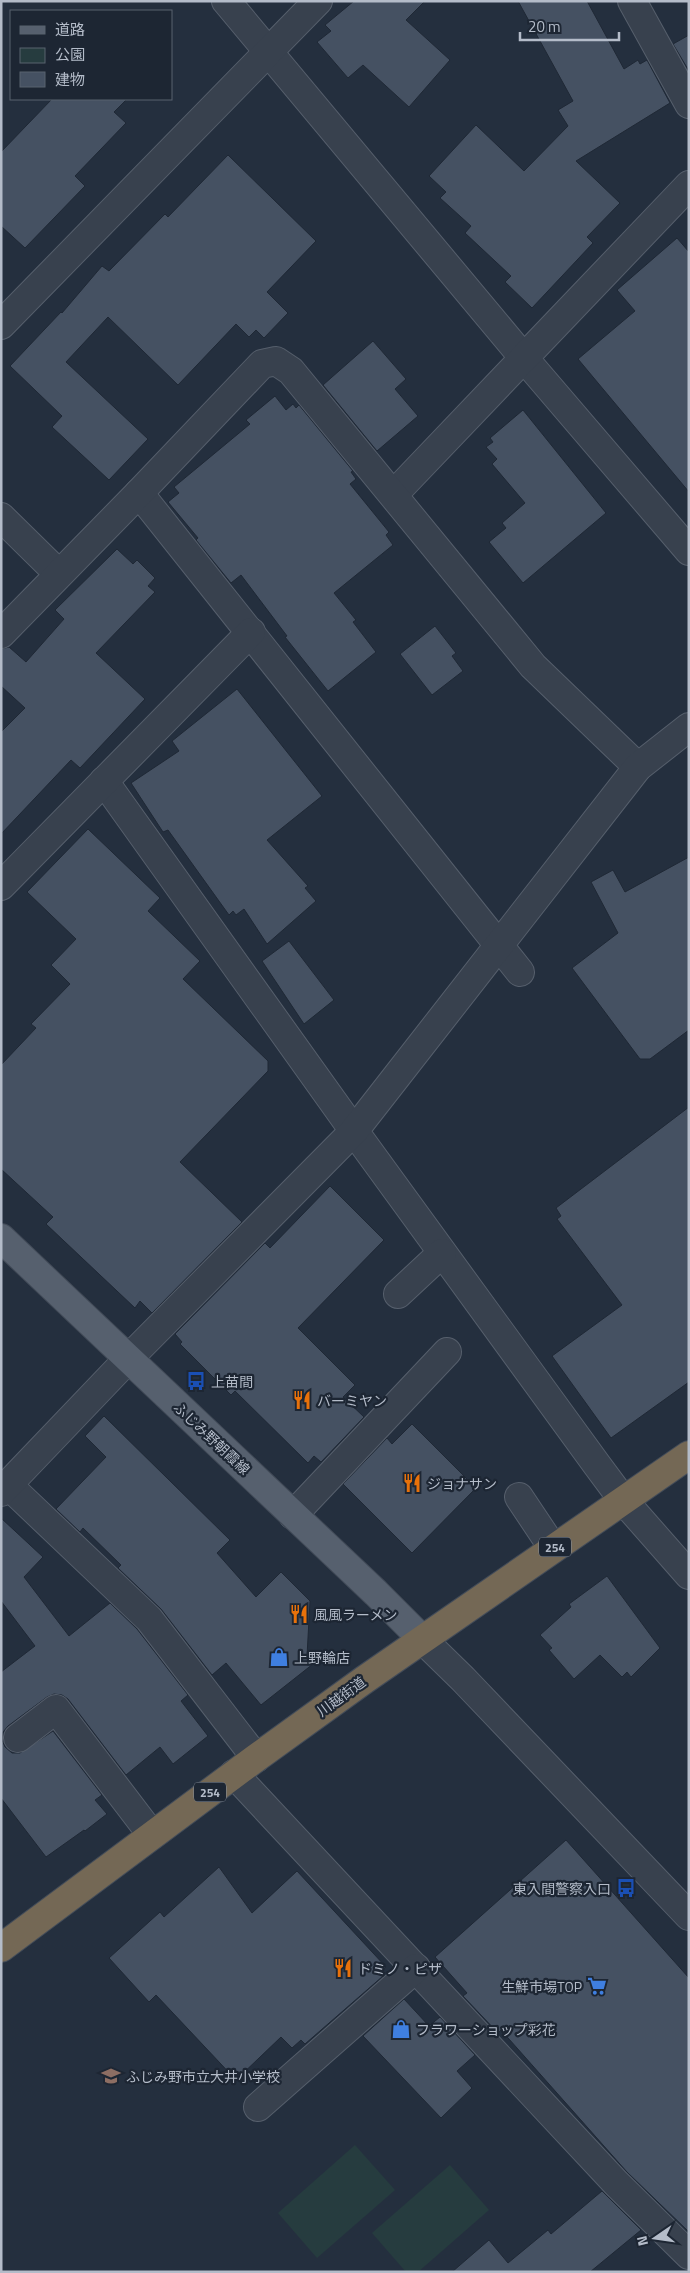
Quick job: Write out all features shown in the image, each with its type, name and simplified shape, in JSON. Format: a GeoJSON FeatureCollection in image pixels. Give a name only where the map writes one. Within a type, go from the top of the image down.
{"type":"FeatureCollection","features":[{"type":"Feature","properties":{"kind":"highway","name":"川越街道"},"geometry":{"type":"LineString","coordinates":[[1,1948],[256,1758],[422,1639],[689,1454]]}},
{"type":"Feature","properties":{"kind":"main road","name":"ふじみ野朝霞線"},"geometry":{"type":"LineString","coordinates":[[1,1238],[422,1639]]}},
{"type":"Feature","properties":{"kind":"street"},"geometry":{"type":"LineString","coordinates":[[226,1],[523,357],[689,551]]}},
{"type":"Feature","properties":{"kind":"street"},"geometry":{"type":"LineString","coordinates":[[1,325],[318,1]]}},
{"type":"Feature","properties":{"kind":"street"},"geometry":{"type":"LineString","coordinates":[[632,1],[689,104]]}},
{"type":"Feature","properties":{"kind":"street"},"geometry":{"type":"LineString","coordinates":[[394,494],[523,357],[689,186]]}},
{"type":"Feature","properties":{"kind":"street"},"geometry":{"type":"LineString","coordinates":[[1,634],[262,364],[276,361],[291,370],[533,666],[638,767]]}},
{"type":"Feature","properties":{"kind":"street"},"geometry":{"type":"LineString","coordinates":[[139,493],[520,972]]}},
{"type":"Feature","properties":{"kind":"street"},"geometry":{"type":"LineString","coordinates":[[1,517],[59,574]]}},
{"type":"Feature","properties":{"kind":"street"},"geometry":{"type":"LineString","coordinates":[[1,886],[251,632]]}},
{"type":"Feature","properties":{"kind":"street"},"geometry":{"type":"LineString","coordinates":[[256,1758],[149,1619],[4,1489],[128,1359],[354,1131],[399,1092],[454,1020],[500,945],[638,767],[689,727]]}},
{"type":"Feature","properties":{"kind":"street"},"geometry":{"type":"LineString","coordinates":[[104,781],[354,1131],[624,1500],[689,1575]]}},
{"type":"Feature","properties":{"kind":"street"},"geometry":{"type":"LineString","coordinates":[[398,1294],[442,1252]]}},
{"type":"Feature","properties":{"kind":"street"},"geometry":{"type":"LineString","coordinates":[[293,1515],[447,1352]]}},
{"type":"Feature","properties":{"kind":"street"},"geometry":{"type":"LineString","coordinates":[[519,1497],[554,1548]]}},
{"type":"Feature","properties":{"kind":"street"},"geometry":{"type":"LineString","coordinates":[[422,1639],[689,1916]]}},
{"type":"Feature","properties":{"kind":"street"},"geometry":{"type":"LineString","coordinates":[[18,1738],[56,1709],[152,1835]]}},
{"type":"Feature","properties":{"kind":"street"},"geometry":{"type":"LineString","coordinates":[[234,1774],[616,2183],[689,2255]]}},
{"type":"Feature","properties":{"kind":"street"},"geometry":{"type":"LineString","coordinates":[[258,2107],[416,1968]]}},
{"type":"Feature","properties":{"kind":"green space"},"geometry":{"type":"Polygon","coordinates":[[[355,2145],[395,2190],[317,2258],[278,2213],[355,2145]]]}},
{"type":"Feature","properties":{"kind":"green space"},"geometry":{"type":"Polygon","coordinates":[[[450,2165],[489,2210],[418,2272],[406,2272],[372,2233],[450,2165]]]}},
{"type":"Feature","properties":{"kind":"building"},"geometry":{"type":"Polygon","coordinates":[[[354,1],[425,1],[406,20],[450,60],[409,107],[363,65],[348,78],[317,42],[331,31],[325,25],[354,1]]]}},
{"type":"Feature","properties":{"kind":"building"},"geometry":{"type":"Polygon","coordinates":[[[518,1],[587,1],[624,69],[638,60],[640,64],[647,60],[670,103],[576,161],[620,203],[587,237],[593,243],[532,308],[505,282],[511,276],[465,233],[471,226],[440,198],[446,192],[429,176],[476,125],[524,171],[568,126],[558,110],[573,101],[518,1]]]}},
{"type":"Feature","properties":{"kind":"building"},"geometry":{"type":"Polygon","coordinates":[[[689,35],[689,71],[673,44],[689,35]]]}},
{"type":"Feature","properties":{"kind":"building"},"geometry":{"type":"Polygon","coordinates":[[[51,100],[126,100],[114,112],[126,123],[75,176],[85,186],[25,248],[1,226],[1,152],[51,100]]]}},
{"type":"Feature","properties":{"kind":"building"},"geometry":{"type":"Polygon","coordinates":[[[228,155],[316,241],[267,292],[288,313],[264,338],[256,330],[249,337],[236,324],[178,385],[108,317],[66,362],[148,439],[109,480],[52,427],[62,416],[10,366],[62,313],[102,266],[109,271],[165,214],[168,217],[228,155]]]}},
{"type":"Feature","properties":{"kind":"building"},"geometry":{"type":"Polygon","coordinates":[[[677,238],[689,252],[689,492],[578,359],[635,311],[617,290],[677,238]]]}},
{"type":"Feature","properties":{"kind":"building"},"geometry":{"type":"Polygon","coordinates":[[[373,341],[406,379],[395,389],[418,416],[377,451],[323,385],[373,341]]]}},
{"type":"Feature","properties":{"kind":"building"},"geometry":{"type":"Polygon","coordinates":[[[275,396],[286,410],[293,404],[296,408],[299,405],[353,471],[351,472],[356,479],[350,484],[389,532],[386,535],[393,545],[334,593],[356,620],[353,622],[376,652],[328,691],[285,637],[287,636],[241,575],[231,583],[196,540],[198,538],[168,502],[179,493],[174,487],[250,424],[246,420],[275,396]]]}},
{"type":"Feature","properties":{"kind":"building"},"geometry":{"type":"Polygon","coordinates":[[[523,410],[606,513],[523,583],[489,542],[506,528],[502,523],[525,503],[492,464],[497,459],[486,447],[493,442],[490,438],[523,410]]]}},
{"type":"Feature","properties":{"kind":"building"},"geometry":{"type":"Polygon","coordinates":[[[117,549],[133,564],[137,560],[155,578],[148,586],[155,592],[96,653],[145,699],[80,768],[71,760],[1,834],[1,732],[25,708],[1,686],[1,649],[9,647],[26,662],[64,619],[55,610],[117,549]]]}},
{"type":"Feature","properties":{"kind":"building"},"geometry":{"type":"Polygon","coordinates":[[[435,626],[456,653],[452,656],[463,671],[432,695],[400,654],[435,626]]]}},
{"type":"Feature","properties":{"kind":"building"},"geometry":{"type":"Polygon","coordinates":[[[237,689],[322,796],[267,840],[308,886],[305,888],[316,901],[267,944],[244,909],[236,915],[233,911],[229,915],[168,830],[163,832],[131,783],[179,751],[172,741],[237,689]]]}},
{"type":"Feature","properties":{"kind":"building"},"geometry":{"type":"Polygon","coordinates":[[[88,829],[160,898],[148,911],[200,961],[183,979],[268,1061],[268,1071],[180,1162],[242,1222],[152,1313],[140,1301],[135,1308],[46,1224],[53,1217],[1,1169],[1,1065],[36,1028],[31,1024],[70,984],[51,965],[76,939],[27,892],[88,829]]]}},
{"type":"Feature","properties":{"kind":"building"},"geometry":{"type":"Polygon","coordinates":[[[689,857],[689,1030],[650,1059],[640,1059],[572,968],[618,933],[591,882],[613,870],[625,892],[689,857]]]}},
{"type":"Feature","properties":{"kind":"building"},"geometry":{"type":"Polygon","coordinates":[[[289,941],[334,1000],[304,1024],[262,961],[289,941]]]}},
{"type":"Feature","properties":{"kind":"building"},"geometry":{"type":"Polygon","coordinates":[[[689,1107],[689,1382],[611,1438],[552,1356],[622,1305],[557,1219],[561,1216],[556,1208],[689,1107]]]}},
{"type":"Feature","properties":{"kind":"building"},"geometry":{"type":"Polygon","coordinates":[[[330,1186],[384,1240],[298,1328],[355,1385],[343,1397],[364,1417],[321,1462],[314,1456],[308,1463],[235,1391],[231,1395],[180,1344],[182,1342],[175,1334],[265,1243],[270,1248],[330,1186]]]}},
{"type":"Feature","properties":{"kind":"building"},"geometry":{"type":"Polygon","coordinates":[[[104,1416],[230,1540],[217,1553],[256,1597],[281,1572],[310,1601],[307,1656],[313,1664],[261,1705],[226,1663],[212,1675],[161,1609],[118,1568],[121,1565],[83,1528],[80,1532],[56,1509],[106,1457],[85,1436],[104,1416]]]}},
{"type":"Feature","properties":{"kind":"building"},"geometry":{"type":"Polygon","coordinates":[[[412,1424],[476,1488],[412,1553],[343,1484],[387,1438],[392,1444],[412,1424]]]}},
{"type":"Feature","properties":{"kind":"building"},"geometry":{"type":"Polygon","coordinates":[[[1,1518],[43,1557],[24,1577],[69,1636],[110,1603],[137,1629],[188,1695],[181,1701],[208,1736],[173,1764],[160,1747],[126,1775],[68,1699],[62,1695],[54,1694],[47,1697],[8,1726],[3,1732],[2,1740],[5,1747],[12,1753],[20,1753],[53,1731],[102,1795],[95,1800],[107,1814],[46,1857],[1,1798],[1,1672],[35,1646],[1,1601],[1,1518]]]}},
{"type":"Feature","properties":{"kind":"building"},"geometry":{"type":"Polygon","coordinates":[[[607,1576],[660,1648],[631,1677],[627,1672],[622,1677],[600,1655],[574,1679],[549,1650],[552,1648],[540,1635],[571,1607],[569,1604],[607,1576]]]}},
{"type":"Feature","properties":{"kind":"building"},"geometry":{"type":"Polygon","coordinates":[[[566,1840],[689,1978],[689,2232],[627,2172],[501,2030],[498,2033],[463,1996],[467,1993],[435,1957],[566,1840]]]}},
{"type":"Feature","properties":{"kind":"building"},"geometry":{"type":"Polygon","coordinates":[[[219,1867],[252,1913],[297,1871],[386,1967],[379,1973],[383,1976],[305,2044],[301,2040],[292,2048],[281,2037],[236,2080],[156,1995],[149,2002],[109,1958],[160,1912],[164,1917],[219,1867]]]}},
{"type":"Feature","properties":{"kind":"building"},"geometry":{"type":"Polygon","coordinates":[[[404,1999],[429,2026],[440,2017],[475,2055],[457,2071],[472,2088],[441,2118],[363,2036],[404,1999]]]}},
{"type":"Feature","properties":{"kind":"building"},"geometry":{"type":"Polygon","coordinates":[[[602,2191],[641,2230],[590,2272],[452,2272],[489,2240],[508,2263],[548,2230],[551,2234],[602,2191]]]}},
{"type":"Feature","properties":{"kind":"place","name":"上苗間"},"geometry":{"type":"Point","coordinates":[196,1381]}},
{"type":"Feature","properties":{"kind":"place","name":"バーミヤン"},"geometry":{"type":"Point","coordinates":[302,1400]}},
{"type":"Feature","properties":{"kind":"place","name":"ジョナサン"},"geometry":{"type":"Point","coordinates":[412,1483]}},
{"type":"Feature","properties":{"kind":"place","name":"風風ラーメン"},"geometry":{"type":"Point","coordinates":[299,1614]}},
{"type":"Feature","properties":{"kind":"place","name":"上野輪店"},"geometry":{"type":"Point","coordinates":[279,1657]}},
{"type":"Feature","properties":{"kind":"place","name":"東入間警察入口"},"geometry":{"type":"Point","coordinates":[626,1888]}},
{"type":"Feature","properties":{"kind":"place","name":"ドミノ・ピザ"},"geometry":{"type":"Point","coordinates":[343,1968]}},
{"type":"Feature","properties":{"kind":"place","name":"生鮮市場TOP"},"geometry":{"type":"Point","coordinates":[597,1986]}},
{"type":"Feature","properties":{"kind":"place","name":"フラワーショップ彩花"},"geometry":{"type":"Point","coordinates":[401,2029]}},
{"type":"Feature","properties":{"kind":"place","name":"ふじみ野市立大井小学校"},"geometry":{"type":"Point","coordinates":[111,2076]}}]}
